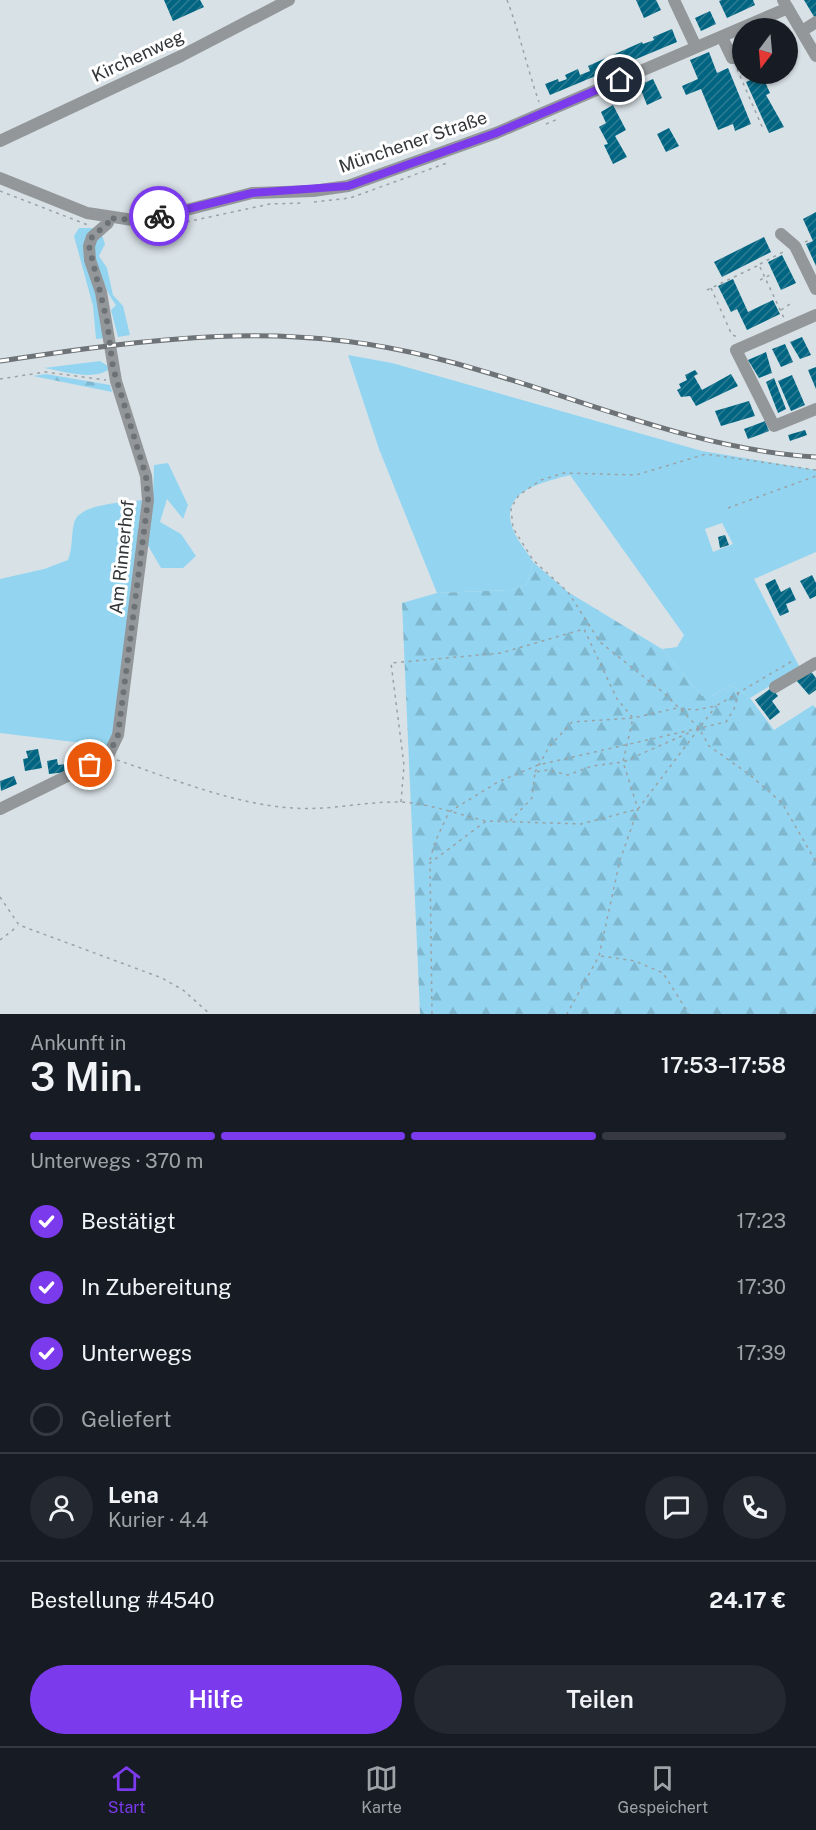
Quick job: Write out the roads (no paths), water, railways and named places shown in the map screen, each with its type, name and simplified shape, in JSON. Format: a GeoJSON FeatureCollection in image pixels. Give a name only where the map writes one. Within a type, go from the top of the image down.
{"type":"FeatureCollection","features":[{"type":"Feature","properties":{"kind":"street","name":"Kirchenweg"},"geometry":{"type":"LineString","coordinates":[[0,141],[181,56],[289,0]]}},
{"type":"Feature","properties":{"kind":"street"},"geometry":{"type":"LineString","coordinates":[[674,0],[696,48]]}},
{"type":"Feature","properties":{"kind":"street"},"geometry":{"type":"LineString","coordinates":[[785,4],[816,56]]}},
{"type":"Feature","properties":{"kind":"street","name":"Münchener Straße"},"geometry":{"type":"LineString","coordinates":[[0,178],[58,203],[108,218],[144,218],[252,193],[348,186],[543,114],[696,48],[785,4]]}},
{"type":"Feature","properties":{"kind":"street"},"geometry":{"type":"LineString","coordinates":[[802,31],[816,22]]}},
{"type":"Feature","properties":{"kind":"street"},"geometry":{"type":"LineString","coordinates":[[722,36],[732,58]]}},
{"type":"Feature","properties":{"kind":"street","name":"Am Rinnerhof"},"geometry":{"type":"LineString","coordinates":[[0,809],[108,756],[118,735],[148,500],[146,476],[116,381],[107,321],[89,246],[92,237],[108,223],[108,218]]}},
{"type":"Feature","properties":{"kind":"street"},"geometry":{"type":"LineString","coordinates":[[780,234],[800,244],[816,289]]}},
{"type":"Feature","properties":{"kind":"street"},"geometry":{"type":"LineString","coordinates":[[816,315],[736,350],[774,426],[816,409]]}},
{"type":"Feature","properties":{"kind":"street"},"geometry":{"type":"LineString","coordinates":[[774,687],[816,663]]}},
{"type":"Feature","properties":{"kind":"railway"},"geometry":{"type":"LineString","coordinates":[[0,361],[110,346],[216,336],[321,338],[376,345],[431,357],[669,430],[718,442],[767,452],[816,457]]}}]}
